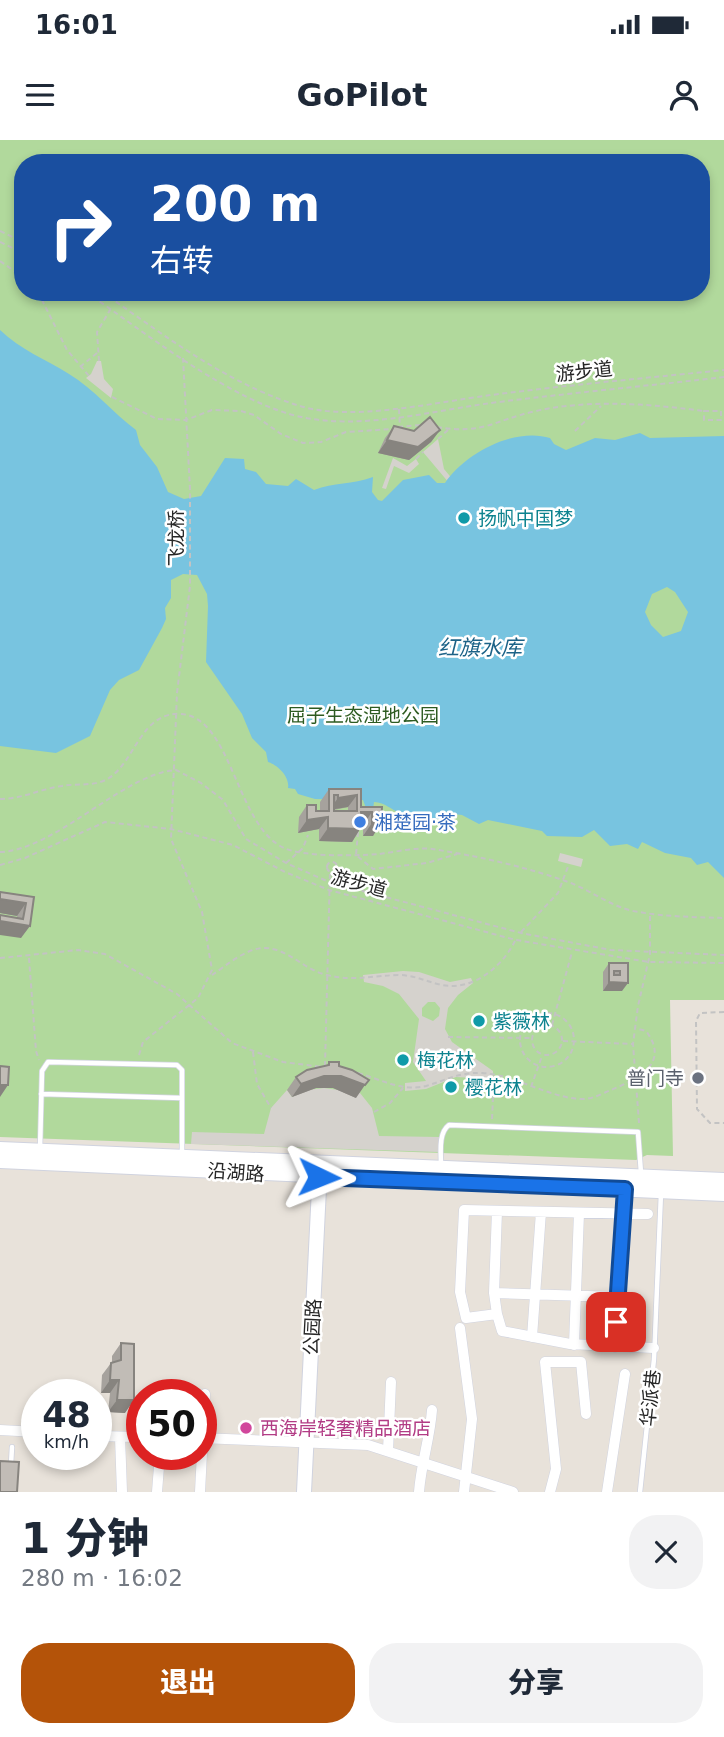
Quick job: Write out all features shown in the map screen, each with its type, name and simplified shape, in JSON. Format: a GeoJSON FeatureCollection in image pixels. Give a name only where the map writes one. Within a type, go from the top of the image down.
{"type":"FeatureCollection","features":[{"type":"Feature","properties":{"kind":"main road","name":"沿湖路"},"geometry":{"type":"LineString","coordinates":[[0,1149],[640,1178],[661,1185],[724,1194]]}},
{"type":"Feature","properties":{"kind":"main road","name":"沿湖路"},"geometry":{"type":"LineString","coordinates":[[0,1161],[625,1189],[724,1180]]}},
{"type":"Feature","properties":{"kind":"main road","name":"公园路"},"geometry":{"type":"LineString","coordinates":[[304,1492],[320,1162]]}},
{"type":"Feature","properties":{"kind":"street"},"geometry":{"type":"LineString","coordinates":[[615,1347],[625,1189]]}},
{"type":"Feature","properties":{"kind":"street"},"geometry":{"type":"LineString","coordinates":[[498,1314],[466,1318],[460,1292],[464,1210],[648,1214]]}},
{"type":"Feature","properties":{"kind":"street"},"geometry":{"type":"LineString","coordinates":[[498,1211],[494,1293],[502,1331],[574,1345],[654,1348]]}},
{"type":"Feature","properties":{"kind":"street"},"geometry":{"type":"LineString","coordinates":[[532,1337],[541,1212]]}},
{"type":"Feature","properties":{"kind":"street"},"geometry":{"type":"LineString","coordinates":[[574,1345],[579,1213]]}},
{"type":"Feature","properties":{"kind":"street"},"geometry":{"type":"LineString","coordinates":[[494,1293],[618,1297]]}},
{"type":"Feature","properties":{"kind":"street"},"geometry":{"type":"LineString","coordinates":[[460,1328],[472,1419],[464,1492]]}},
{"type":"Feature","properties":{"kind":"street"},"geometry":{"type":"LineString","coordinates":[[550,1492],[556,1469],[545,1362],[581,1362],[586,1414]]}},
{"type":"Feature","properties":{"kind":"street"},"geometry":{"type":"LineString","coordinates":[[607,1492],[625,1374]]}},
{"type":"Feature","properties":{"kind":"street"},"geometry":{"type":"LineString","coordinates":[[388,1451],[391,1382]]}},
{"type":"Feature","properties":{"kind":"street"},"geometry":{"type":"LineString","coordinates":[[419,1492],[421,1460],[430,1432],[432,1410]]}},
{"type":"Feature","properties":{"kind":"street"},"geometry":{"type":"LineString","coordinates":[[0,1430],[21,1431]]}},
{"type":"Feature","properties":{"kind":"street"},"geometry":{"type":"LineString","coordinates":[[112,1437],[126,1437]]}},
{"type":"Feature","properties":{"kind":"street"},"geometry":{"type":"LineString","coordinates":[[120,1437],[122,1492]]}},
{"type":"Feature","properties":{"kind":"street"},"geometry":{"type":"LineString","coordinates":[[217,1438],[368,1445],[513,1492]]}},
{"type":"Feature","properties":{"kind":"street"},"geometry":{"type":"LineString","coordinates":[[157,1492],[159,1470]]}},
{"type":"Feature","properties":{"kind":"street"},"geometry":{"type":"LineString","coordinates":[[200,1492],[201,1470]]}},
{"type":"Feature","properties":{"kind":"lane"},"geometry":{"type":"LineString","coordinates":[[40,1150],[44,1066],[52,1060],[139,1063],[180,1067],[182,1156]]}},
{"type":"Feature","properties":{"kind":"lane"},"geometry":{"type":"LineString","coordinates":[[41,1094],[182,1098]]}},
{"type":"Feature","properties":{"kind":"lane"},"geometry":{"type":"LineString","coordinates":[[441,1168],[442,1137],[446,1126],[634,1132],[639,1135],[640,1178]]}},
{"type":"Feature","properties":{"kind":"lane","name":"华派巷"},"geometry":{"type":"LineString","coordinates":[[640,1492],[654,1348],[661,1185]]}},
{"type":"Feature","properties":{"kind":"lane"},"geometry":{"type":"LineString","coordinates":[[10,1472],[12,1447]]}},
{"type":"Feature","properties":{"kind":"path"},"geometry":{"type":"LineString","coordinates":[[42,301],[60,336],[89,376]]}},
{"type":"Feature","properties":{"kind":"path"},"geometry":{"type":"LineString","coordinates":[[99,301],[183,358],[254,399],[306,418],[399,417],[493,403],[724,377]]}},
{"type":"Feature","properties":{"kind":"path","name":"游步道"},"geometry":{"type":"LineString","coordinates":[[115,301],[184,349],[280,399],[303,407],[326,410],[399,408],[724,370]]}},
{"type":"Feature","properties":{"kind":"path"},"geometry":{"type":"LineString","coordinates":[[99,361],[99,327],[110,309]]}},
{"type":"Feature","properties":{"kind":"path"},"geometry":{"type":"LineString","coordinates":[[80,367],[98,352]]}},
{"type":"Feature","properties":{"kind":"path","name":"飞龙桥"},"geometry":{"type":"LineString","coordinates":[[171,830],[176,770],[178,679],[191,586],[190,489],[183,358]]}},
{"type":"Feature","properties":{"kind":"path"},"geometry":{"type":"LineString","coordinates":[[112,397],[157,419],[186,420],[212,410],[241,411],[254,415],[290,439],[303,443],[321,442],[346,432],[377,432],[418,425],[480,430],[536,411],[602,405],[667,406],[721,411],[721,420],[704,420],[704,411]]}},
{"type":"Feature","properties":{"kind":"path"},"geometry":{"type":"LineString","coordinates":[[575,431],[602,405]]}},
{"type":"Feature","properties":{"kind":"path"},"geometry":{"type":"LineString","coordinates":[[399,408],[400,434]]}},
{"type":"Feature","properties":{"kind":"path"},"geometry":{"type":"LineString","coordinates":[[438,439],[449,429]]}},
{"type":"Feature","properties":{"kind":"path"},"geometry":{"type":"LineString","coordinates":[[416,459],[424,452]]}},
{"type":"Feature","properties":{"kind":"path"},"geometry":{"type":"LineString","coordinates":[[0,799],[23,798],[54,788],[104,781],[118,771],[145,730],[177,713],[188,715],[220,744],[252,816],[265,832],[284,848],[299,852],[356,855],[421,849],[457,854],[564,881],[632,911],[724,918]]}},
{"type":"Feature","properties":{"kind":"path"},"geometry":{"type":"LineString","coordinates":[[0,852],[42,838],[154,776],[176,770],[201,783],[223,800],[246,839],[286,863],[329,882],[521,933],[650,954],[724,955]]}},
{"type":"Feature","properties":{"kind":"path","name":"游步道"},"geometry":{"type":"LineString","coordinates":[[0,865],[25,858],[105,822],[171,830],[233,845],[285,872],[329,890],[516,940],[649,962],[724,963]]}},
{"type":"Feature","properties":{"kind":"path"},"geometry":{"type":"LineString","coordinates":[[171,830],[173,849],[190,880],[202,912],[211,975]]}},
{"type":"Feature","properties":{"kind":"path"},"geometry":{"type":"LineString","coordinates":[[358,832],[356,855],[368,867],[381,869],[441,860],[457,854]]}},
{"type":"Feature","properties":{"kind":"path"},"geometry":{"type":"LineString","coordinates":[[286,863],[299,852],[308,835]]}},
{"type":"Feature","properties":{"kind":"path"},"geometry":{"type":"LineString","coordinates":[[325,1075],[330,872],[327,866],[331,861],[331,853]]}},
{"type":"Feature","properties":{"kind":"path"},"geometry":{"type":"LineString","coordinates":[[330,872],[337,868],[331,861]]}},
{"type":"Feature","properties":{"kind":"path"},"geometry":{"type":"LineString","coordinates":[[521,933],[558,894],[569,864]]}},
{"type":"Feature","properties":{"kind":"path"},"geometry":{"type":"LineString","coordinates":[[639,1135],[634,1044],[650,954],[650,913]]}},
{"type":"Feature","properties":{"kind":"path"},"geometry":{"type":"LineString","coordinates":[[139,1063],[143,1042],[190,1006],[211,975],[251,951],[265,948],[281,951],[327,975],[367,980],[388,976],[413,976],[446,986],[463,985],[502,962],[516,940]]}},
{"type":"Feature","properties":{"kind":"path"},"geometry":{"type":"LineString","coordinates":[[0,958],[78,950],[105,954],[164,986],[190,1006],[221,1036],[283,1062],[334,1069]]}},
{"type":"Feature","properties":{"kind":"path"},"geometry":{"type":"LineString","coordinates":[[551,1026],[572,951]]}},
{"type":"Feature","properties":{"kind":"path"},"geometry":{"type":"LineString","coordinates":[[29,957],[36,1051],[44,1066]]}},
{"type":"Feature","properties":{"kind":"path"},"geometry":{"type":"LineString","coordinates":[[724,1012],[700,1013],[697,1016],[696,1034],[697,1109],[710,1123],[724,1123]]}},
{"type":"Feature","properties":{"kind":"path"},"geometry":{"type":"LineString","coordinates":[[555,1014],[569,1024],[574,1042],[570,1054],[562,1063],[551,1067],[538,1066],[526,1058],[519,1039],[524,1025],[534,1015],[555,1014]]}},
{"type":"Feature","properties":{"kind":"path"},"geometry":{"type":"LineString","coordinates":[[551,1026],[559,1032],[562,1041],[555,1053],[542,1055],[534,1050],[532,1038],[538,1028],[551,1026]]}},
{"type":"Feature","properties":{"kind":"path"},"geometry":{"type":"LineString","coordinates":[[354,1072],[403,1087],[424,1086],[461,1073],[494,1075],[531,1087],[586,1099],[635,1080],[650,1068],[653,1044],[646,1031],[635,1028]]}},
{"type":"Feature","properties":{"kind":"path"},"geometry":{"type":"LineString","coordinates":[[447,1037],[532,1038]]}},
{"type":"Feature","properties":{"kind":"path"},"geometry":{"type":"LineString","coordinates":[[562,1041],[634,1044]]}},
{"type":"Feature","properties":{"kind":"path"},"geometry":{"type":"LineString","coordinates":[[253,1051],[257,1084],[271,1108]]}},
{"type":"Feature","properties":{"kind":"path"},"geometry":{"type":"LineString","coordinates":[[531,1087],[542,1055]]}},
{"type":"Feature","properties":{"kind":"path"},"geometry":{"type":"LineString","coordinates":[[492,1126],[494,1075]]}},
{"type":"Feature","properties":{"kind":"path"},"geometry":{"type":"LineString","coordinates":[[374,1112],[390,1103],[403,1087]]}},
{"type":"Feature","properties":{"kind":"green space","name":"屈子生态湿地公园"},"geometry":{"type":"Polygon","coordinates":[[[0,140],[724,140],[724,1000],[670,1000],[673,1156],[647,1155],[636,1160],[0,1137],[0,140]]]}},
{"type":"Feature","properties":{"kind":"shaded area"},"geometry":{"type":"Polygon","coordinates":[[[97,361],[101,361],[104,379],[113,389],[111,398],[86,378],[97,361]]]}},
{"type":"Feature","properties":{"kind":"shaded area"},"geometry":{"type":"Polygon","coordinates":[[[438,439],[444,469],[464,493],[460,496],[423,452],[438,439]]]}},
{"type":"Feature","properties":{"kind":"shaded area"},"geometry":{"type":"Polygon","coordinates":[[[393,458],[407,466],[416,459],[419,464],[409,473],[394,466],[386,489],[382,488],[393,458]]]}},
{"type":"Feature","properties":{"kind":"shaded area"},"geometry":{"type":"Polygon","coordinates":[[[560,853],[583,859],[581,867],[558,861],[560,853]]]}},
{"type":"Feature","properties":{"kind":"shaded area"},"geometry":{"type":"Polygon","coordinates":[[[403,971],[419,972],[450,982],[471,978],[473,983],[458,995],[448,1008],[445,1029],[452,1042],[493,1071],[493,1079],[456,1077],[426,1089],[405,1091],[405,1083],[426,1081],[413,1062],[419,1019],[399,994],[383,986],[364,982],[363,975],[403,971]],[[428,1002],[422,1008],[422,1016],[433,1021],[439,1016],[440,1008],[435,1002],[428,1002]]]}},
{"type":"Feature","properties":{"kind":"shaded area"},"geometry":{"type":"Polygon","coordinates":[[[324,1088],[360,1093],[372,1108],[379,1136],[439,1137],[439,1152],[191,1144],[192,1132],[264,1134],[271,1108],[287,1090],[292,1097],[307,1090],[324,1088]]]}},
{"type":"Feature","properties":{"kind":"water","name":"红旗水库"},"geometry":{"type":"Polygon","coordinates":[[[0,330],[25,349],[78,380],[136,430],[140,445],[157,467],[168,492],[184,499],[201,496],[225,458],[244,459],[245,469],[256,472],[266,484],[288,486],[296,479],[314,490],[373,477],[372,492],[382,501],[403,480],[429,475],[437,483],[445,483],[478,453],[507,439],[522,436],[550,438],[554,444],[566,450],[595,438],[615,440],[640,433],[650,438],[724,436],[724,878],[708,862],[697,865],[691,858],[665,853],[642,842],[638,849],[627,844],[610,846],[594,830],[582,837],[547,836],[542,831],[488,820],[479,824],[462,815],[445,813],[440,819],[420,818],[404,815],[374,802],[373,809],[366,808],[363,800],[315,799],[298,794],[295,789],[288,788],[282,772],[268,762],[266,752],[252,738],[242,714],[206,662],[207,594],[197,575],[183,574],[171,580],[171,598],[165,608],[166,619],[162,628],[139,670],[119,680],[110,690],[90,736],[56,753],[0,746],[0,330]],[[667,587],[652,594],[645,612],[651,625],[663,637],[681,631],[688,612],[675,592],[667,587]]]}},
{"type":"Feature","properties":{"kind":"building"},"geometry":{"type":"Polygon","coordinates":[[[430,417],[440,430],[418,447],[387,440],[394,426],[414,431],[430,417]]]}},
{"type":"Feature","properties":{"kind":"building"},"geometry":{"type":"Polygon","coordinates":[[[329,789],[361,789],[361,807],[382,807],[381,823],[372,823],[372,812],[361,812],[360,829],[328,828],[328,817],[307,820],[307,805],[316,805],[316,811],[329,811],[329,789]],[[334,795],[334,811],[357,811],[357,795],[338,798],[338,795],[334,795]]]}},
{"type":"Feature","properties":{"kind":"building"},"geometry":{"type":"Polygon","coordinates":[[[0,892],[34,897],[30,926],[0,921],[0,915],[23,919],[26,903],[0,899],[0,892]]]}},
{"type":"Feature","properties":{"kind":"building"},"geometry":{"type":"Polygon","coordinates":[[[609,963],[628,963],[628,983],[609,982],[609,963]]]}},
{"type":"Feature","properties":{"kind":"building"},"geometry":{"type":"Polygon","coordinates":[[[329,1062],[339,1062],[339,1066],[369,1080],[365,1085],[341,1076],[324,1076],[301,1084],[296,1077],[307,1070],[329,1065],[329,1062]]]}},
{"type":"Feature","properties":{"kind":"building"},"geometry":{"type":"Polygon","coordinates":[[[0,1066],[9,1067],[8,1085],[0,1085],[0,1066]]]}},
{"type":"Feature","properties":{"kind":"building"},"geometry":{"type":"Polygon","coordinates":[[[121,1343],[134,1344],[134,1379],[126,1379],[126,1400],[117,1400],[119,1380],[110,1379],[111,1363],[121,1360],[121,1343]]]}},
{"type":"Feature","properties":{"kind":"building"},"geometry":{"type":"Polygon","coordinates":[[[0,1461],[19,1462],[17,1492],[0,1492],[0,1461]]]}},
{"type":"Feature","properties":{"kind":"place","name":"扬帆中国梦"},"geometry":{"type":"Point","coordinates":[464,518]}},
{"type":"Feature","properties":{"kind":"place","name":"湘楚园·茶"},"geometry":{"type":"Point","coordinates":[360,822]}},
{"type":"Feature","properties":{"kind":"place","name":"紫薇林"},"geometry":{"type":"Point","coordinates":[479,1021]}},
{"type":"Feature","properties":{"kind":"place","name":"梅花林"},"geometry":{"type":"Point","coordinates":[403,1060]}},
{"type":"Feature","properties":{"kind":"place","name":"普门寺"},"geometry":{"type":"Point","coordinates":[698,1078]}},
{"type":"Feature","properties":{"kind":"place","name":"樱花林"},"geometry":{"type":"Point","coordinates":[451,1087]}},
{"type":"Feature","properties":{"kind":"place","name":"西海岸轻奢精品酒店"},"geometry":{"type":"Point","coordinates":[246,1428]}},
{"type":"Feature","properties":{"kind":"route"},"geometry":{"type":"LineString","coordinates":[[319,1177],[625,1189],[616,1322]]}}]}
